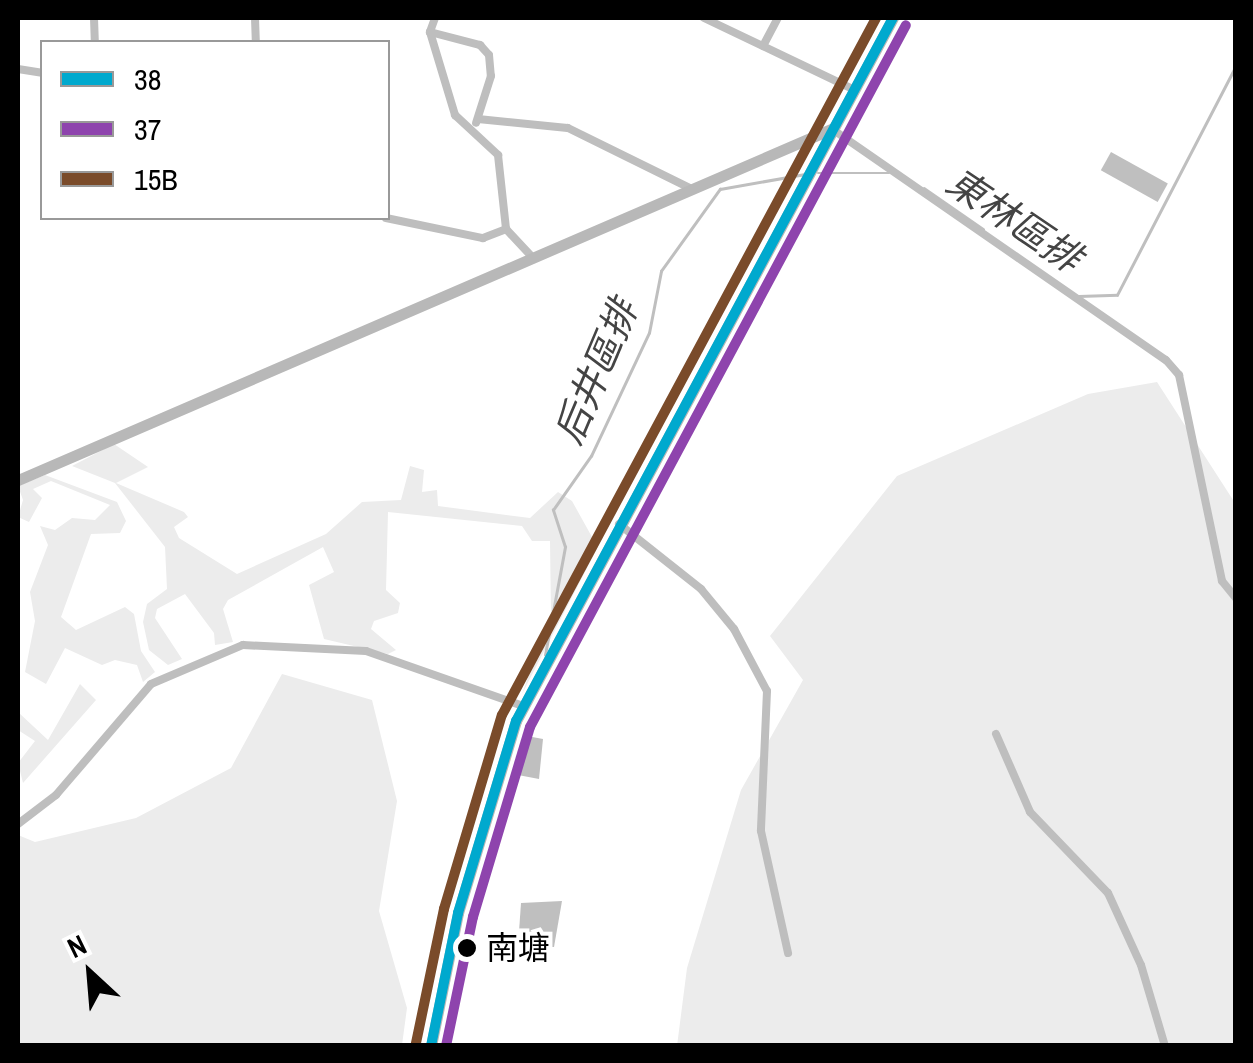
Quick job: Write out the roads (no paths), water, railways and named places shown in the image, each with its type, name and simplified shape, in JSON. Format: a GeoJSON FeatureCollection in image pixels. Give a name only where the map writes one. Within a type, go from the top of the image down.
{"type":"FeatureCollection","features":[{"type":"Feature","properties":{"kind":"main road"},"geometry":{"type":"LineString","coordinates":[[431,1046],[458,913],[522,706],[892,18]]}},
{"type":"Feature","properties":{"kind":"main road"},"geometry":{"type":"LineString","coordinates":[[18,480],[832,129]]}},
{"type":"Feature","properties":{"kind":"street"},"geometry":{"type":"LineString","coordinates":[[435,18],[430,32],[455,115],[498,155],[506,229],[532,257]]}},
{"type":"Feature","properties":{"kind":"street"},"geometry":{"type":"LineString","coordinates":[[704,18],[853,89]]}},
{"type":"Feature","properties":{"kind":"street"},"geometry":{"type":"LineString","coordinates":[[764,46],[778,18]]}},
{"type":"Feature","properties":{"kind":"street"},"geometry":{"type":"LineString","coordinates":[[430,32],[480,45],[489,55],[491,76],[473,132]]}},
{"type":"Feature","properties":{"kind":"street"},"geometry":{"type":"LineString","coordinates":[[478,119],[568,128],[690,188]]}},
{"type":"Feature","properties":{"kind":"street"},"geometry":{"type":"LineString","coordinates":[[832,129],[1166,360],[1179,375],[1222,581],[1236,598]]}},
{"type":"Feature","properties":{"kind":"street"},"geometry":{"type":"LineString","coordinates":[[390,219],[483,238],[506,229]]}},
{"type":"Feature","properties":{"kind":"street"},"geometry":{"type":"LineString","coordinates":[[620,524],[701,589],[734,628],[767,690],[761,832],[788,953]]}},
{"type":"Feature","properties":{"kind":"street"},"geometry":{"type":"LineString","coordinates":[[18,824],[56,796],[151,684],[243,645],[366,651],[522,706]]}},
{"type":"Feature","properties":{"kind":"street"},"geometry":{"type":"LineString","coordinates":[[996,734],[1030,812],[1108,893],[1142,965],[1165,1046]]}},
{"type":"Feature","properties":{"kind":"waterway","name":"東林區排"},"geometry":{"type":"LineString","coordinates":[[1079,296],[1117,295],[1236,65]]}},
{"type":"Feature","properties":{"kind":"waterway","name":"東林區排"},"geometry":{"type":"LineString","coordinates":[[818,173],[889,173]]}},
{"type":"Feature","properties":{"kind":"waterway","name":"后井區排"},"geometry":{"type":"LineString","coordinates":[[545,655],[565,547],[553,510],[591,456],[649,333],[661,271],[720,189],[805,174]]}},
{"type":"Feature","properties":{"kind":"waterway","name":"東林區排"},"geometry":{"type":"LineString","coordinates":[[924,188],[983,229]]}},
{"type":"Feature","properties":{"kind":"place","name":"南塘"},"geometry":{"type":"Point","coordinates":[467,948]}}]}
